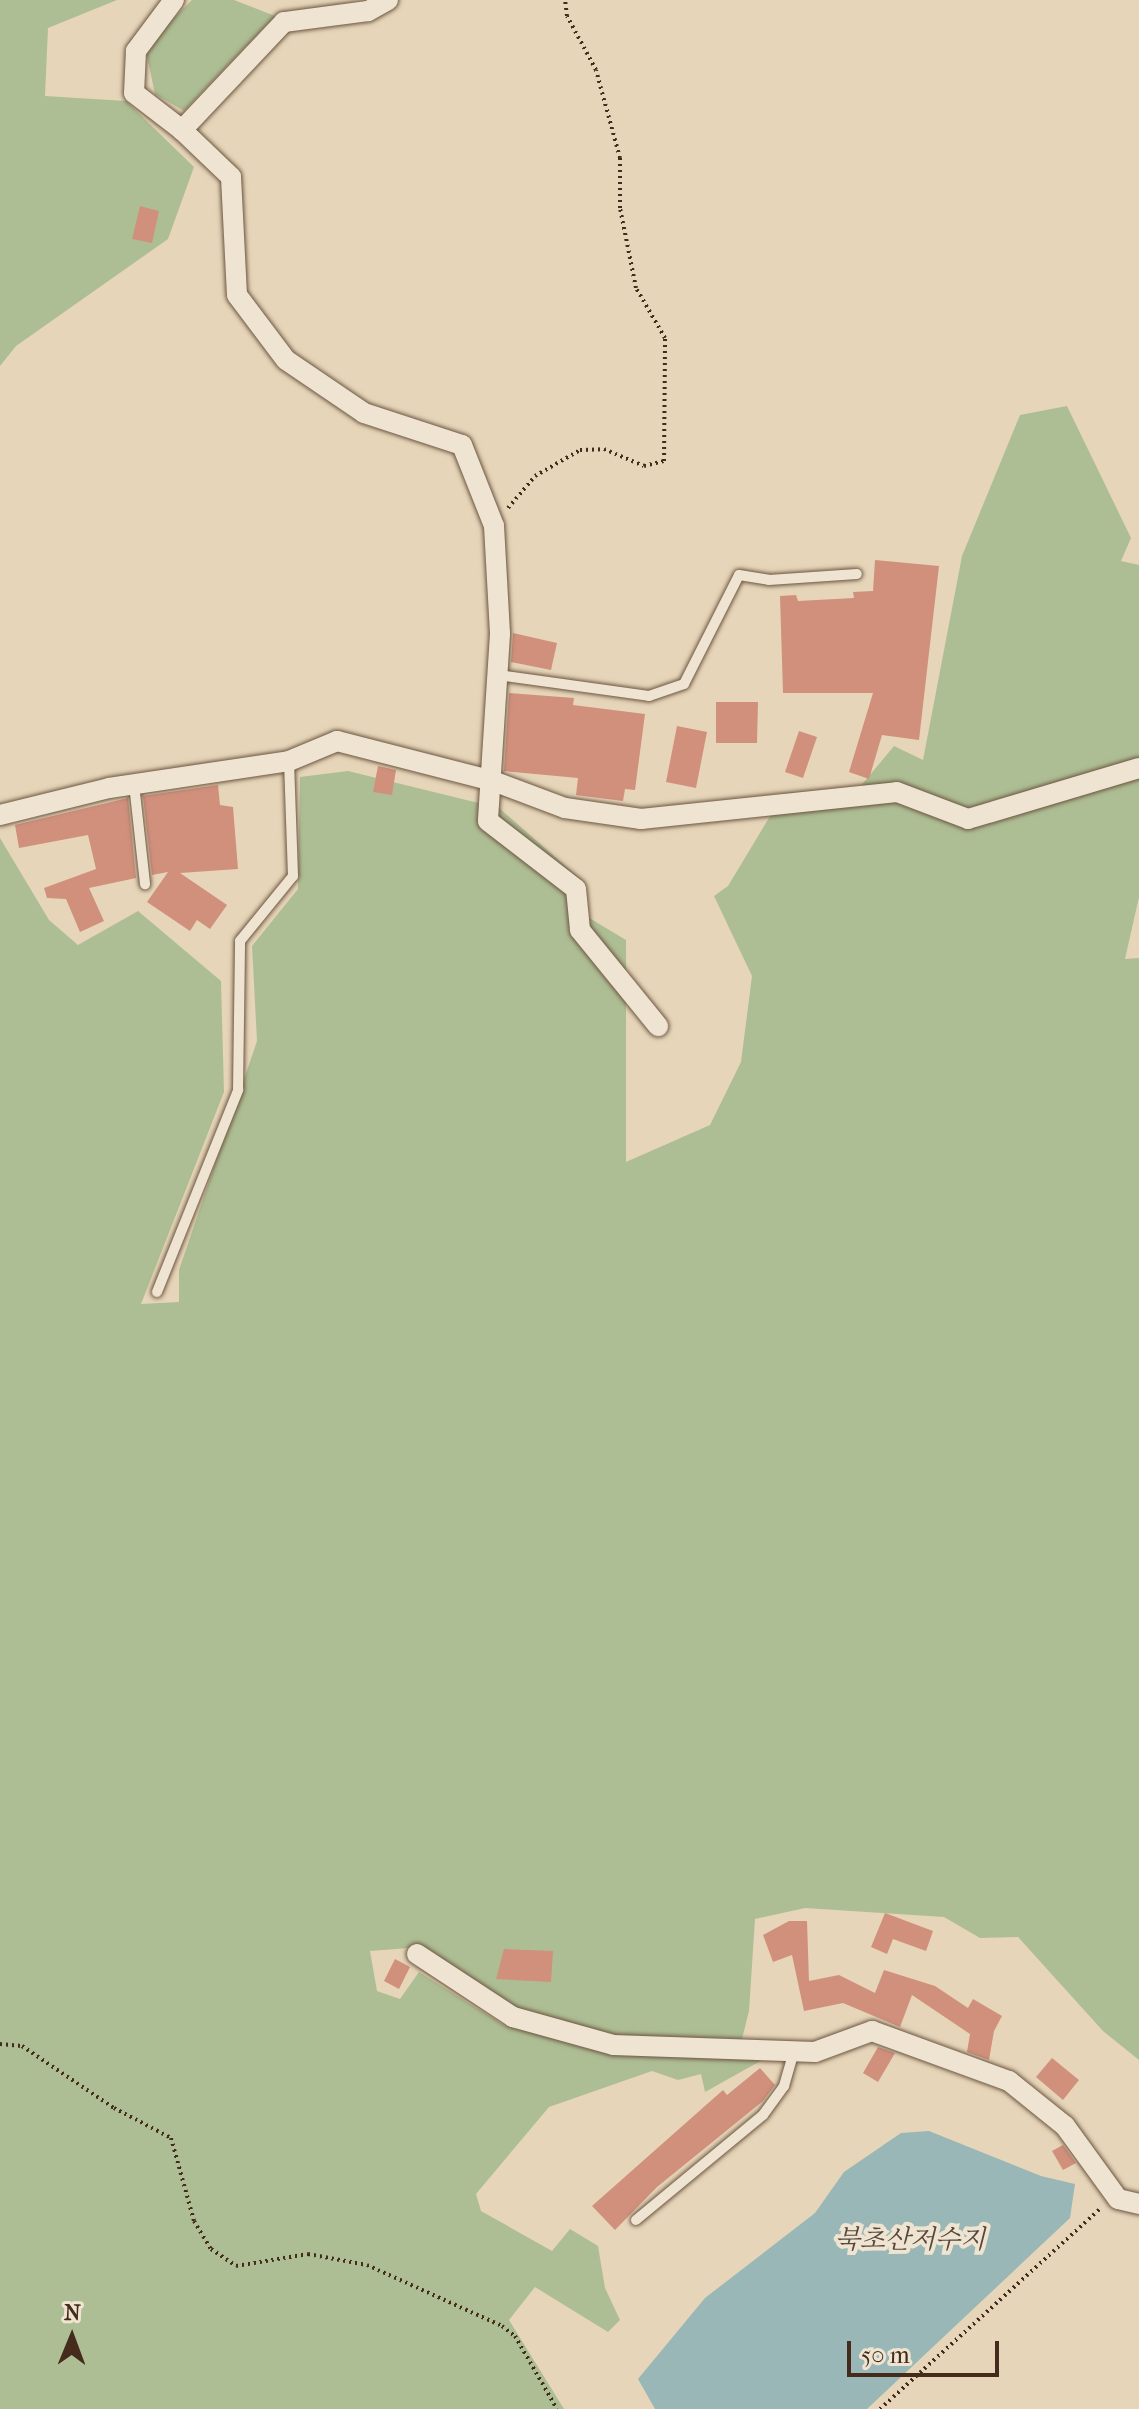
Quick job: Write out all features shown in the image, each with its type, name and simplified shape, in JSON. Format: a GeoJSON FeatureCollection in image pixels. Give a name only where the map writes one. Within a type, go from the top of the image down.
{"type":"FeatureCollection","features":[{"type":"Feature","properties":{"kind":"street"},"geometry":{"type":"LineString","coordinates":[[174,0],[136,51],[134,93],[182,130],[231,177],[237,295],[286,360],[364,413],[462,445],[494,526],[498,675],[488,821],[576,889],[580,930],[658,1026]]}},
{"type":"Feature","properties":{"kind":"street"},"geometry":{"type":"LineString","coordinates":[[182,130],[284,22],[368,11],[388,0]]}},
{"type":"Feature","properties":{"kind":"street"},"geometry":{"type":"LineString","coordinates":[[0,815],[134,784],[289,761],[337,741],[493,781],[565,808],[641,819],[897,792],[968,819],[1139,768]]}},
{"type":"Feature","properties":{"kind":"street"},"geometry":{"type":"LineString","coordinates":[[417,1954],[513,2017],[613,2045],[815,2052],[872,2031],[1009,2081],[1065,2126],[1118,2199],[1139,2204]]}},
{"type":"Feature","properties":{"kind":"lane"},"geometry":{"type":"LineString","coordinates":[[498,675],[649,696],[684,684],[739,575],[769,580],[857,574]]}},
{"type":"Feature","properties":{"kind":"lane"},"geometry":{"type":"LineString","coordinates":[[157,1292],[238,1090],[240,941],[293,876],[289,761]]}},
{"type":"Feature","properties":{"kind":"lane"},"geometry":{"type":"LineString","coordinates":[[134,784],[145,884]]}},
{"type":"Feature","properties":{"kind":"lane"},"geometry":{"type":"LineString","coordinates":[[636,2220],[763,2115],[784,2086],[794,2051]]}},
{"type":"Feature","properties":{"kind":"path"},"geometry":{"type":"LineString","coordinates":[[494,526],[535,476],[580,450],[604,449],[644,466],[664,461],[665,338],[636,288],[620,208],[620,158],[596,70],[567,16],[565,0]]}},
{"type":"Feature","properties":{"kind":"path"},"geometry":{"type":"LineString","coordinates":[[0,2044],[22,2046],[114,2108],[171,2138],[194,2221],[211,2249],[236,2266],[308,2254],[367,2265],[502,2326],[515,2336],[557,2409]]}},
{"type":"Feature","properties":{"kind":"path"},"geometry":{"type":"LineString","coordinates":[[880,2409],[1094,2212],[1118,2199]]}},
{"type":"Feature","properties":{"kind":"green space"},"geometry":{"type":"Polygon","coordinates":[[[0,0],[117,0],[48,28],[45,96],[126,101],[194,167],[168,239],[16,346],[0,366],[0,0]]]}},
{"type":"Feature","properties":{"kind":"green space"},"geometry":{"type":"Polygon","coordinates":[[[192,0],[234,0],[275,16],[184,111],[155,94],[145,47],[192,0]]]}},
{"type":"Feature","properties":{"kind":"green space"},"geometry":{"type":"Polygon","coordinates":[[[1067,406],[1131,538],[1121,561],[1139,565],[1139,897],[1125,959],[1139,958],[1139,2060],[1103,2031],[1018,1937],[980,1938],[944,1917],[805,1908],[755,1919],[749,2011],[742,2039],[613,2036],[518,2011],[422,1947],[370,1951],[377,1991],[400,1999],[419,1972],[505,2026],[624,2053],[766,2058],[705,2092],[701,2074],[678,2080],[652,2071],[549,2107],[476,2194],[481,2211],[552,2251],[570,2229],[598,2246],[605,2288],[620,2320],[608,2332],[535,2287],[509,2320],[564,2409],[0,2409],[0,838],[49,920],[78,945],[138,911],[221,981],[224,1092],[141,1304],[179,1302],[179,1270],[257,1041],[252,946],[298,889],[300,777],[348,771],[499,808],[585,883],[586,916],[626,940],[626,1162],[710,1125],[741,1062],[752,976],[714,896],[728,886],[784,793],[859,788],[894,746],[923,760],[962,556],[1020,415],[1067,406]]]}},
{"type":"Feature","properties":{"kind":"water","name":"북초산저수지"},"geometry":{"type":"Polygon","coordinates":[[[929,2131],[1041,2176],[1075,2184],[1070,2218],[867,2409],[655,2409],[638,2379],[705,2298],[815,2213],[844,2172],[901,2133],[929,2131]]]}},
{"type":"Feature","properties":{"kind":"building"},"geometry":{"type":"Polygon","coordinates":[[[140,206],[159,211],[152,243],[132,239],[140,206]]]}},
{"type":"Feature","properties":{"kind":"building"},"geometry":{"type":"Polygon","coordinates":[[[875,560],[939,566],[919,740],[882,735],[869,779],[849,772],[873,693],[783,693],[780,596],[796,595],[798,601],[854,598],[853,592],[873,591],[875,560]]]}},
{"type":"Feature","properties":{"kind":"building"},"geometry":{"type":"Polygon","coordinates":[[[513,633],[557,643],[551,670],[511,662],[513,633]]]}},
{"type":"Feature","properties":{"kind":"building"},"geometry":{"type":"Polygon","coordinates":[[[509,693],[574,698],[573,705],[645,714],[635,790],[625,789],[623,801],[576,795],[578,778],[504,771],[509,693]]]}},
{"type":"Feature","properties":{"kind":"building"},"geometry":{"type":"Polygon","coordinates":[[[716,702],[758,702],[757,743],[716,743],[716,702]]]}},
{"type":"Feature","properties":{"kind":"building"},"geometry":{"type":"Polygon","coordinates":[[[677,726],[707,732],[696,788],[666,782],[677,726]]]}},
{"type":"Feature","properties":{"kind":"building"},"geometry":{"type":"Polygon","coordinates":[[[799,731],[817,737],[803,778],[785,772],[799,731]]]}},
{"type":"Feature","properties":{"kind":"building"},"geometry":{"type":"Polygon","coordinates":[[[378,766],[396,770],[392,795],[373,792],[378,766]]]}},
{"type":"Feature","properties":{"kind":"building"},"geometry":{"type":"Polygon","coordinates":[[[218,785],[220,805],[233,807],[238,869],[180,873],[227,905],[210,929],[197,920],[190,931],[147,902],[168,872],[152,875],[143,796],[218,785]]]}},
{"type":"Feature","properties":{"kind":"building"},"geometry":{"type":"Polygon","coordinates":[[[128,798],[136,878],[89,888],[104,921],[80,932],[66,899],[47,898],[44,888],[96,869],[88,835],[19,848],[15,825],[128,798]]]}},
{"type":"Feature","properties":{"kind":"building"},"geometry":{"type":"Polygon","coordinates":[[[885,1913],[933,1931],[926,1951],[893,1939],[887,1954],[871,1947],[885,1913]]]}},
{"type":"Feature","properties":{"kind":"building"},"geometry":{"type":"Polygon","coordinates":[[[789,1921],[807,1921],[809,1981],[839,1975],[875,1993],[884,1970],[935,1986],[968,2008],[973,1999],[1002,2016],[994,2031],[989,2060],[967,2052],[970,2034],[912,1995],[900,2027],[843,2003],[804,2011],[792,1955],[773,1962],[763,1935],[789,1921]]]}},
{"type":"Feature","properties":{"kind":"building"},"geometry":{"type":"Polygon","coordinates":[[[504,1949],[553,1951],[551,1982],[496,1979],[504,1949]]]}},
{"type":"Feature","properties":{"kind":"building"},"geometry":{"type":"Polygon","coordinates":[[[395,1959],[410,1967],[399,1989],[384,1981],[395,1959]]]}},
{"type":"Feature","properties":{"kind":"building"},"geometry":{"type":"Polygon","coordinates":[[[878,2047],[895,2053],[878,2082],[863,2073],[878,2047]]]}},
{"type":"Feature","properties":{"kind":"building"},"geometry":{"type":"Polygon","coordinates":[[[1052,2058],[1079,2080],[1063,2100],[1036,2077],[1052,2058]]]}},
{"type":"Feature","properties":{"kind":"building"},"geometry":{"type":"Polygon","coordinates":[[[760,2068],[775,2085],[763,2101],[657,2187],[615,2230],[592,2206],[723,2090],[727,2095],[760,2068]]]}},
{"type":"Feature","properties":{"kind":"building"},"geometry":{"type":"Polygon","coordinates":[[[1063,2145],[1076,2163],[1063,2170],[1052,2151],[1063,2145]]]}}]}
